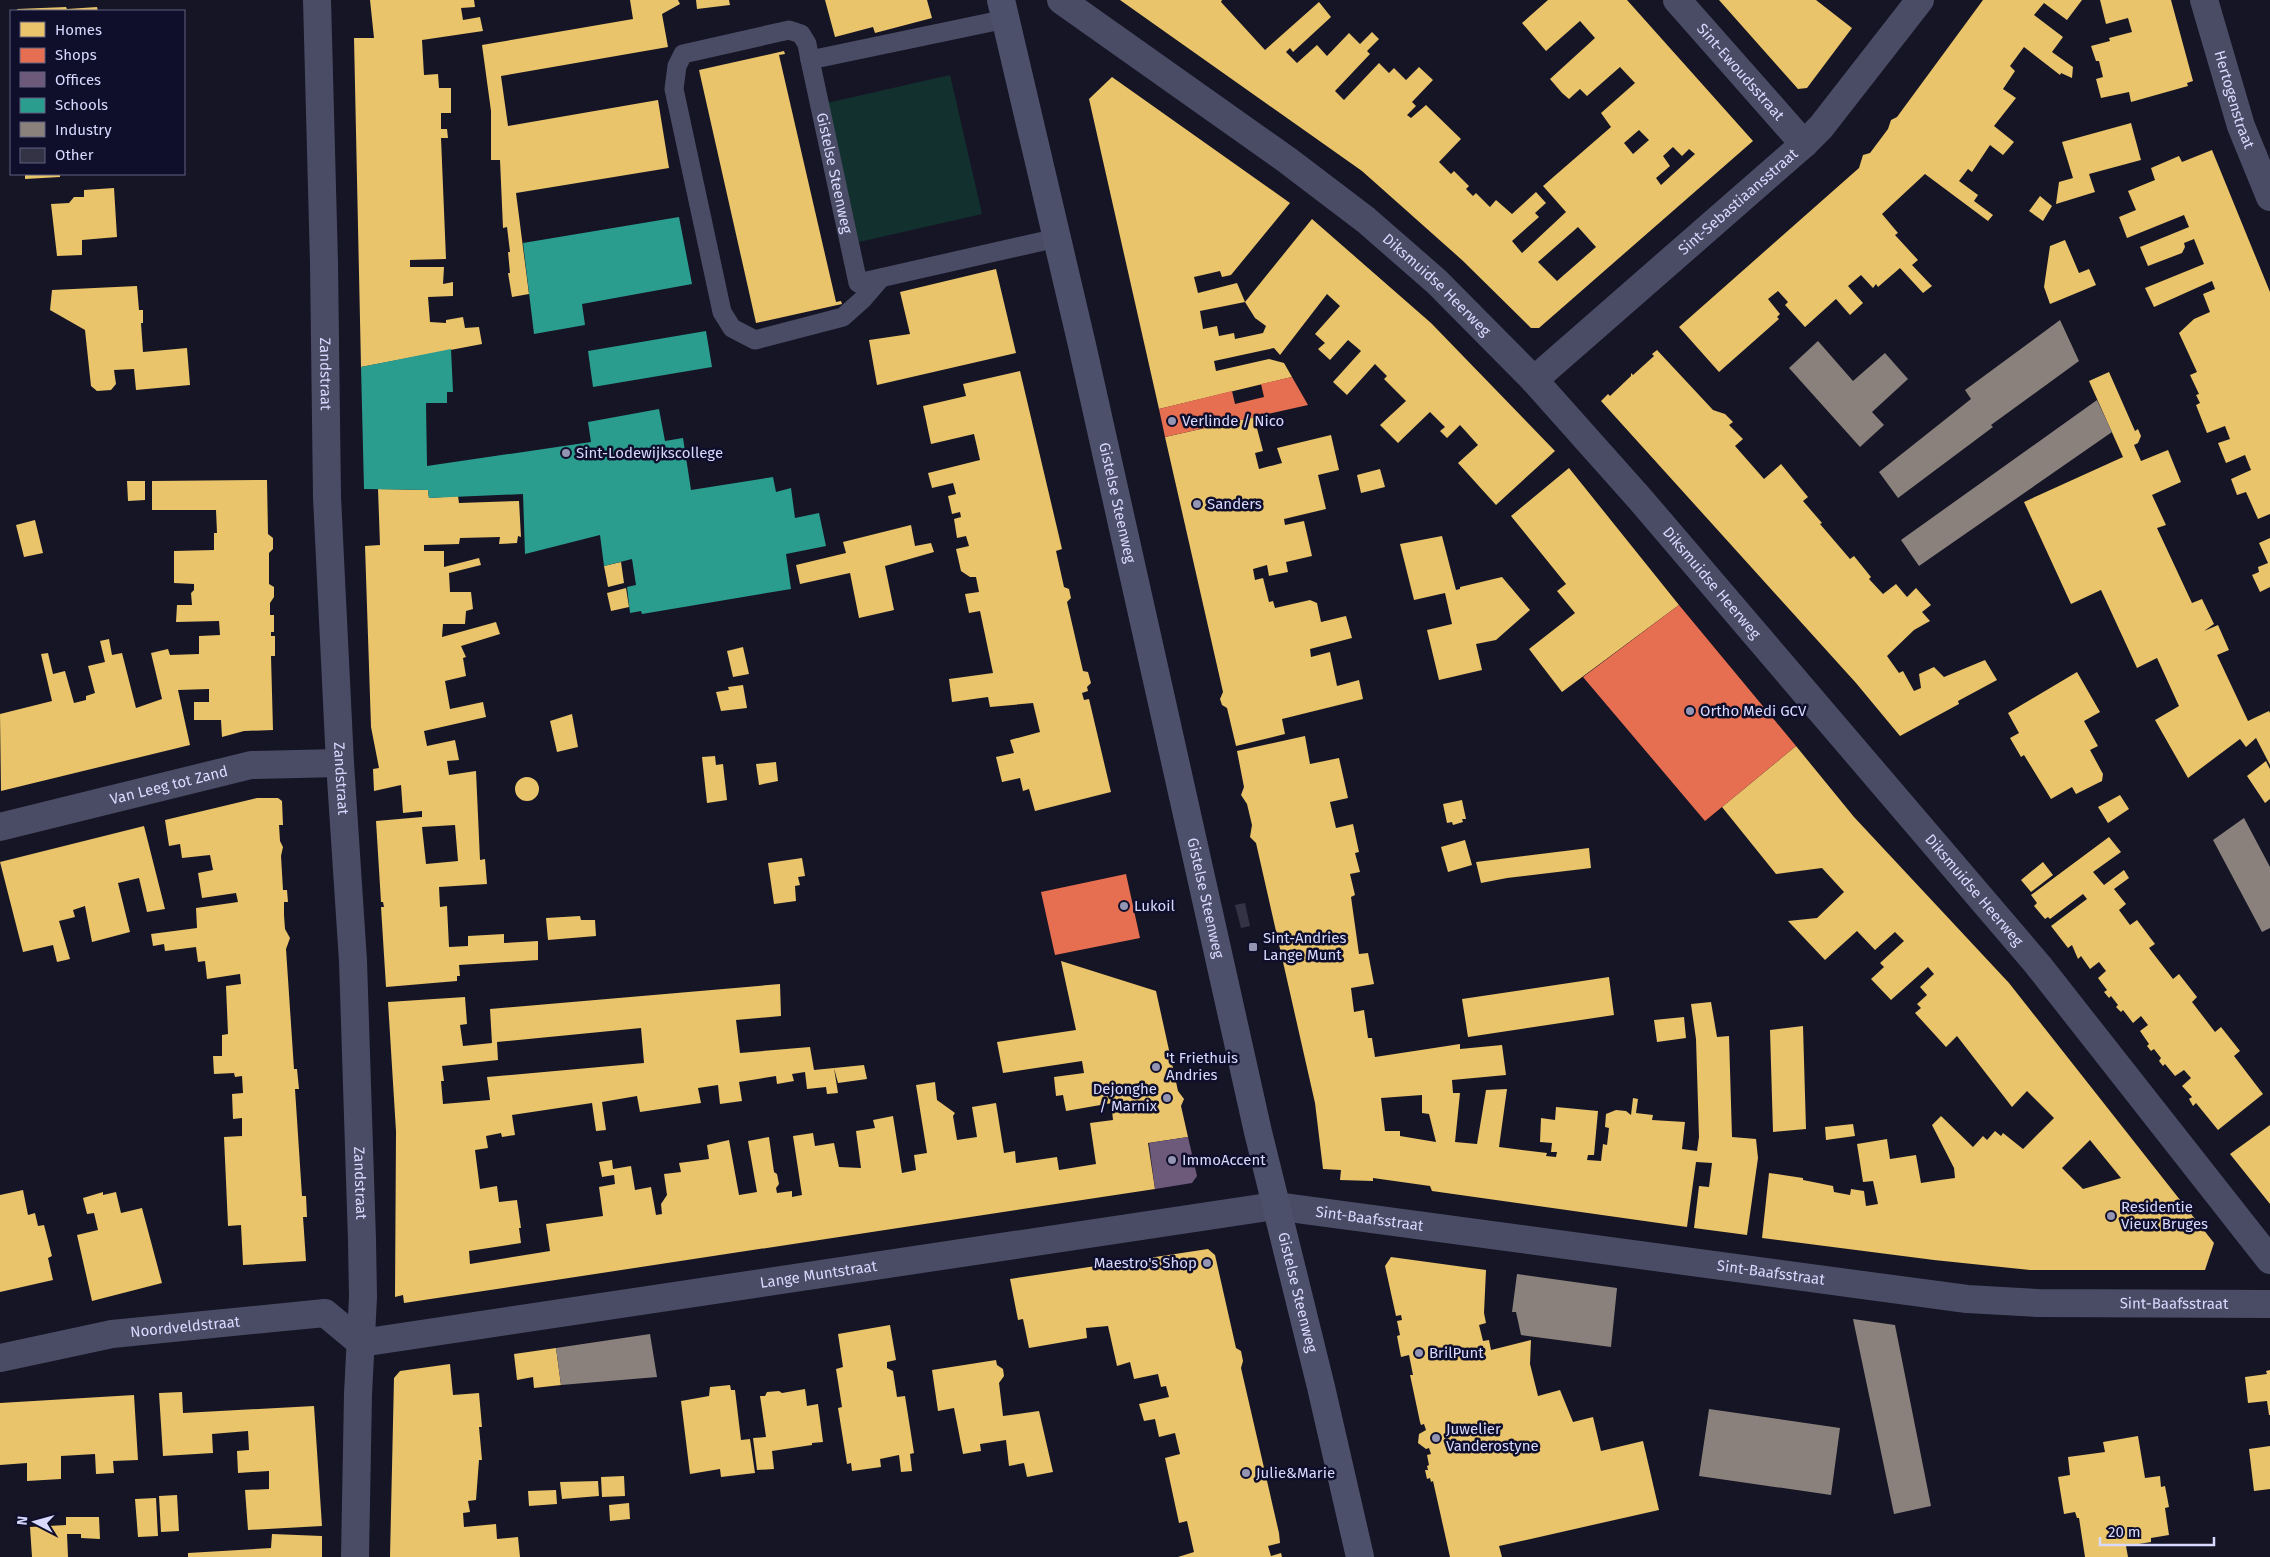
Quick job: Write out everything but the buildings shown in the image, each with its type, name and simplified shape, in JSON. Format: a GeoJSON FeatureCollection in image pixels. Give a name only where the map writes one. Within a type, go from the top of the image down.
{"type":"FeatureCollection","features":[{"type":"Feature","properties":{"kind":"main road","name":"Gistelse Steenweg"},"geometry":{"type":"LineString","coordinates":[[1004,10],[1275,1206],[1321,1387],[1360,1557]]}},
{"type":"Feature","properties":{"kind":"street","name":"Zandstraat"},"geometry":{"type":"LineString","coordinates":[[317,0],[324,263],[327,497],[340,764],[353,961],[364,1297],[358,1394],[355,1557]]}},
{"type":"Feature","properties":{"kind":"street","name":"Diksmuidse Heerweg"},"geometry":{"type":"LineString","coordinates":[[1061,0],[1287,160],[1366,220],[1437,282],[1534,380],[1646,506],[2031,958],[2270,1260]]}},
{"type":"Feature","properties":{"kind":"street","name":"Sint-Ewoudsstraat"},"geometry":{"type":"LineString","coordinates":[[1677,0],[1804,144]]}},
{"type":"Feature","properties":{"kind":"street","name":"Sint-Sebastiaansstraat"},"geometry":{"type":"LineString","coordinates":[[1534,380],[1804,144],[1821,127],[1920,0]]}},
{"type":"Feature","properties":{"kind":"street","name":"Hertogenstraat"},"geometry":{"type":"LineString","coordinates":[[2204,0],[2241,126],[2270,197]]}},
{"type":"Feature","properties":{"kind":"street","name":"Van Leeg tot Zand"},"geometry":{"type":"LineString","coordinates":[[0,827],[252,765],[340,764]]}},
{"type":"Feature","properties":{"kind":"street","name":"Sint-Baafsstraat"},"geometry":{"type":"LineString","coordinates":[[1275,1206],[1967,1299],[2038,1303],[2270,1304]]}},
{"type":"Feature","properties":{"kind":"street","name":"Lange Muntstraat"},"geometry":{"type":"LineString","coordinates":[[361,1344],[1275,1206]]}},
{"type":"Feature","properties":{"kind":"street","name":"Noordveldstraat"},"geometry":{"type":"LineString","coordinates":[[0,1358],[112,1334],[325,1313],[361,1344]]}},
{"type":"Feature","properties":{"kind":"lane","name":"Gistelse Steenweg"},"geometry":{"type":"LineString","coordinates":[[1004,10],[810,60],[858,283],[1057,238]]}},
{"type":"Feature","properties":{"kind":"lane"},"geometry":{"type":"LineString","coordinates":[[810,60],[807,44],[801,34],[788,30],[683,54],[677,66],[674,89],[722,312],[732,328],[755,340],[843,317],[862,300],[881,278]]}},
{"type":"Feature","properties":{"kind":"green space"},"geometry":{"type":"Polygon","coordinates":[[[950,75],[982,214],[859,242],[827,103],[950,75]]]}},
{"type":"Feature","properties":{"kind":"place","name":"Verlinde / Nico"},"geometry":{"type":"Point","coordinates":[1172,421]}},
{"type":"Feature","properties":{"kind":"place","name":"Sint-Lodewijkscollege"},"geometry":{"type":"Point","coordinates":[566,453]}},
{"type":"Feature","properties":{"kind":"place","name":"Sanders"},"geometry":{"type":"Point","coordinates":[1197,504]}},
{"type":"Feature","properties":{"kind":"place","name":"Ortho Medi GCV"},"geometry":{"type":"Point","coordinates":[1690,711]}},
{"type":"Feature","properties":{"kind":"place","name":"Lukoil"},"geometry":{"type":"Point","coordinates":[1124,906]}},
{"type":"Feature","properties":{"kind":"place","name":"Sint-Andries Lange Munt"},"geometry":{"type":"Point","coordinates":[1253,947]}},
{"type":"Feature","properties":{"kind":"place","name":"'t Friethuis Andries"},"geometry":{"type":"Point","coordinates":[1156,1067]}},
{"type":"Feature","properties":{"kind":"place","name":"Dejonghe / Marnix"},"geometry":{"type":"Point","coordinates":[1167,1098]}},
{"type":"Feature","properties":{"kind":"place","name":"ImmoAccent"},"geometry":{"type":"Point","coordinates":[1172,1160]}},
{"type":"Feature","properties":{"kind":"place","name":"Residentie Vieux Bruges"},"geometry":{"type":"Point","coordinates":[2111,1216]}},
{"type":"Feature","properties":{"kind":"place","name":"Maestro's Shop"},"geometry":{"type":"Point","coordinates":[1207,1263]}},
{"type":"Feature","properties":{"kind":"place","name":"BrilPunt"},"geometry":{"type":"Point","coordinates":[1419,1353]}},
{"type":"Feature","properties":{"kind":"place","name":"Juwelier Vanderostyne"},"geometry":{"type":"Point","coordinates":[1436,1438]}},
{"type":"Feature","properties":{"kind":"place","name":"Julie&Marie"},"geometry":{"type":"Point","coordinates":[1246,1473]}}]}
